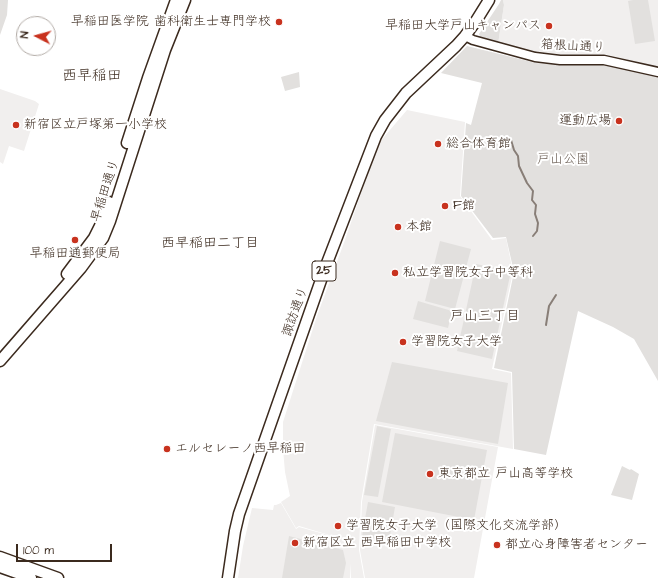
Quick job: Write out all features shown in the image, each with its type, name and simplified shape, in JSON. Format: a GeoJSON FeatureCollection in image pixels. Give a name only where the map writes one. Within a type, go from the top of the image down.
{"type":"FeatureCollection","features":[{"type":"Feature","properties":{"kind":"main road","name":"早稲田通り"},"geometry":{"type":"LineString","coordinates":[[0,351],[70,270],[94,238],[105,214],[148,78],[176,0]]}},
{"type":"Feature","properties":{"kind":"main road","name":"早稲田通り"},"geometry":{"type":"LineString","coordinates":[[0,361],[81,268],[103,238],[110,221],[165,50],[185,0]]}},
{"type":"Feature","properties":{"kind":"main road","name":"諏訪通り"},"geometry":{"type":"LineString","coordinates":[[228,578],[239,514],[327,263],[376,136],[385,120],[406,93],[465,36],[489,0]]}},
{"type":"Feature","properties":{"kind":"main road"},"geometry":{"type":"LineString","coordinates":[[0,557],[58,578]]}},
{"type":"Feature","properties":{"kind":"main road"},"geometry":{"type":"LineString","coordinates":[[0,567],[31,578]]}},
{"type":"Feature","properties":{"kind":"street","name":"箱根山通り"},"geometry":{"type":"LineString","coordinates":[[465,36],[499,49],[535,58],[556,60],[604,60],[658,72]]}},
{"type":"Feature","properties":{"kind":"shaded area"},"geometry":{"type":"Polygon","coordinates":[[[503,0],[658,0],[658,67],[604,54],[559,56],[545,55],[498,44],[504,5],[503,0]]]}},
{"type":"Feature","properties":{"kind":"shaded area","name":"新宿区立戸塚第一小学校"},"geometry":{"type":"Polygon","coordinates":[[[0,89],[35,101],[39,104],[24,151],[9,146],[3,164],[0,162],[0,89]]]}},
{"type":"Feature","properties":{"kind":"shaded area","name":"学習院女子大学"},"geometry":{"type":"Polygon","coordinates":[[[407,110],[465,122],[460,196],[492,240],[506,238],[513,272],[492,369],[511,373],[513,449],[374,424],[361,502],[359,550],[364,578],[351,578],[351,563],[346,540],[299,526],[296,528],[281,502],[290,496],[285,472],[283,422],[317,316],[378,144],[407,110]]]}},
{"type":"Feature","properties":{"kind":"shaded area","name":"東京都立 戸山高等学校"},"geometry":{"type":"Polygon","coordinates":[[[375,425],[498,447],[474,578],[365,578],[360,550],[362,502],[375,425]]]}},
{"type":"Feature","properties":{"kind":"shaded area","name":"新宿区立 西早稲田中学校"},"geometry":{"type":"Polygon","coordinates":[[[281,503],[296,529],[299,527],[346,540],[351,563],[350,578],[238,578],[243,546],[252,508],[273,510],[274,505],[281,503]]]}},
{"type":"Feature","properties":{"kind":"green space"},"geometry":{"type":"Polygon","coordinates":[[[0,0],[8,0],[7,15],[0,35],[0,0]]]}},
{"type":"Feature","properties":{"kind":"green space"},"geometry":{"type":"Polygon","coordinates":[[[501,0],[503,0],[504,5],[498,44],[481,39],[479,34],[501,0]]]}},
{"type":"Feature","properties":{"kind":"green space"},"geometry":{"type":"Polygon","coordinates":[[[648,0],[655,41],[635,44],[628,1],[648,0]]]}},
{"type":"Feature","properties":{"kind":"green space","name":"戸山公園"},"geometry":{"type":"Polygon","coordinates":[[[467,46],[536,63],[602,63],[658,77],[658,381],[634,339],[613,327],[578,311],[546,455],[514,449],[512,372],[494,368],[514,272],[506,237],[493,238],[461,196],[466,123],[471,125],[482,83],[441,73],[467,46]]]}},
{"type":"Feature","properties":{"kind":"green space"},"geometry":{"type":"Polygon","coordinates":[[[299,72],[300,87],[285,91],[281,77],[299,72]]]}},
{"type":"Feature","properties":{"kind":"green space"},"geometry":{"type":"Polygon","coordinates":[[[440,241],[471,249],[455,309],[425,301],[440,241]]]}},
{"type":"Feature","properties":{"kind":"green space"},"geometry":{"type":"Polygon","coordinates":[[[476,264],[511,271],[492,359],[457,351],[476,264]]]}},
{"type":"Feature","properties":{"kind":"green space"},"geometry":{"type":"Polygon","coordinates":[[[418,301],[452,311],[448,328],[413,319],[418,301]]]}},
{"type":"Feature","properties":{"kind":"green space"},"geometry":{"type":"Polygon","coordinates":[[[392,362],[508,383],[498,444],[376,421],[392,362]]]}},
{"type":"Feature","properties":{"kind":"green space"},"geometry":{"type":"Polygon","coordinates":[[[377,426],[391,429],[378,497],[364,495],[377,426]]]}},
{"type":"Feature","properties":{"kind":"green space"},"geometry":{"type":"Polygon","coordinates":[[[395,433],[487,450],[474,520],[382,502],[395,433]]]}},
{"type":"Feature","properties":{"kind":"green space"},"geometry":{"type":"Polygon","coordinates":[[[622,466],[639,474],[632,500],[611,495],[622,466]]]}},
{"type":"Feature","properties":{"kind":"green space"},"geometry":{"type":"Polygon","coordinates":[[[368,502],[395,507],[389,541],[362,536],[368,502]]]}},
{"type":"Feature","properties":{"kind":"green space"},"geometry":{"type":"Polygon","coordinates":[[[289,536],[343,550],[346,563],[343,578],[282,578],[289,536]]]}},
{"type":"Feature","properties":{"kind":"waterway"},"geometry":{"type":"LineString","coordinates":[[511,140],[514,150],[518,156],[519,166],[527,183],[533,191],[532,200],[536,205],[535,214],[538,223],[537,231],[533,236]]}},
{"type":"Feature","properties":{"kind":"waterway"},"geometry":{"type":"LineString","coordinates":[[546,325],[549,306],[556,295]]}},
{"type":"Feature","properties":{"kind":"place","name":"早稲田医学院 歯科衛生士専門学校"},"geometry":{"type":"Point","coordinates":[279,22]}},
{"type":"Feature","properties":{"kind":"place","name":"早稲田大学戸山キャンパス"},"geometry":{"type":"Point","coordinates":[549,26]}},
{"type":"Feature","properties":{"kind":"place","name":"運動広場"},"geometry":{"type":"Point","coordinates":[619,121]}},
{"type":"Feature","properties":{"kind":"place","name":"新宿区立戸塚第一小学校"},"geometry":{"type":"Point","coordinates":[16,125]}},
{"type":"Feature","properties":{"kind":"place","name":"総合体育館"},"geometry":{"type":"Point","coordinates":[438,144]}},
{"type":"Feature","properties":{"kind":"place","name":"F館"},"geometry":{"type":"Point","coordinates":[445,206]}},
{"type":"Feature","properties":{"kind":"place","name":"本館"},"geometry":{"type":"Point","coordinates":[398,227]}},
{"type":"Feature","properties":{"kind":"place","name":"早稲田通郵便局"},"geometry":{"type":"Point","coordinates":[75,240]}},
{"type":"Feature","properties":{"kind":"place","name":"私立学習院女子中等科"},"geometry":{"type":"Point","coordinates":[395,273]}},
{"type":"Feature","properties":{"kind":"place","name":"学習院女子大学"},"geometry":{"type":"Point","coordinates":[403,342]}},
{"type":"Feature","properties":{"kind":"place","name":"エルセレーノ西早稲田"},"geometry":{"type":"Point","coordinates":[167,449]}},
{"type":"Feature","properties":{"kind":"place","name":"東京都立 戸山高等学校"},"geometry":{"type":"Point","coordinates":[430,474]}},
{"type":"Feature","properties":{"kind":"place","name":"学習院女子大学（国際文化交流学部）"},"geometry":{"type":"Point","coordinates":[338,526]}},
{"type":"Feature","properties":{"kind":"place","name":"新宿区立 西早稲田中学校"},"geometry":{"type":"Point","coordinates":[295,543]}},
{"type":"Feature","properties":{"kind":"place","name":"都立心身障害者センター"},"geometry":{"type":"Point","coordinates":[497,545]}},
{"type":"Feature","properties":{"kind":"district","name":"西早稲田"},"geometry":{"type":"Point","coordinates":[92,77]}},
{"type":"Feature","properties":{"kind":"district","name":"西早稲田二丁目"},"geometry":{"type":"Point","coordinates":[210,244]}},
{"type":"Feature","properties":{"kind":"district","name":"戸山三丁目"},"geometry":{"type":"Point","coordinates":[485,317]}}]}
